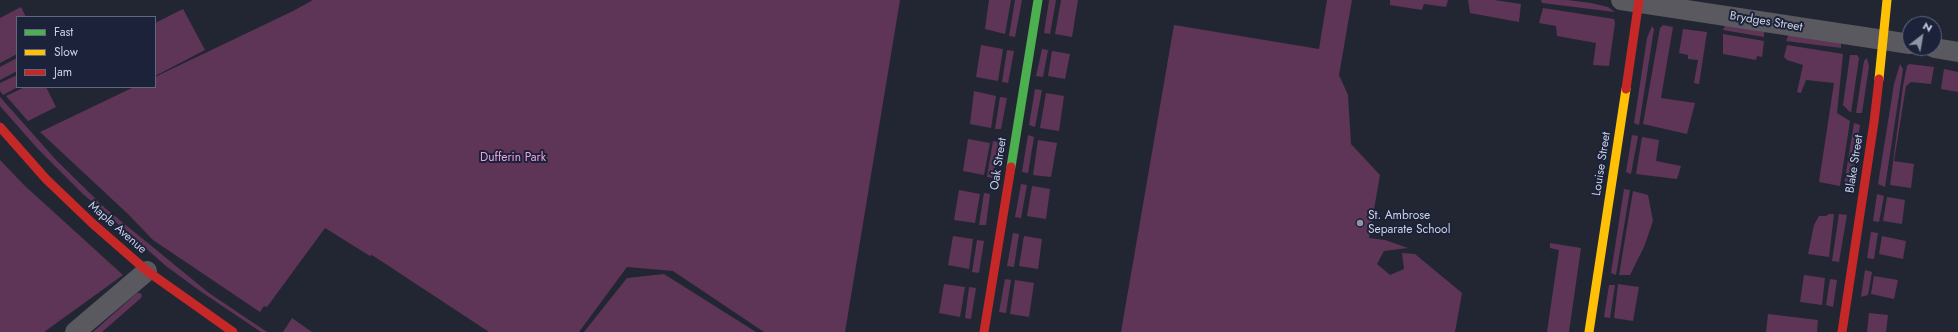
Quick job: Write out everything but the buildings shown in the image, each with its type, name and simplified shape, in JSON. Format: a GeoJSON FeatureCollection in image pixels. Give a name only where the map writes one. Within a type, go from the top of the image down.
{"type":"FeatureCollection","features":[{"type":"Feature","properties":{"kind":"street","name":"Oak Street"},"geometry":{"type":"LineString","coordinates":[[984,332],[1038,0]]}},
{"type":"Feature","properties":{"kind":"street","name":"Blake Street"},"geometry":{"type":"LineString","coordinates":[[1842,332],[1884,40],[1884,23],[1887,0]]}},
{"type":"Feature","properties":{"kind":"street","name":"Brydges Street"},"geometry":{"type":"LineString","coordinates":[[1633,1],[1902,43]]}},
{"type":"Feature","properties":{"kind":"street","name":"Louise Street"},"geometry":{"type":"LineString","coordinates":[[1589,332],[1633,1]]}},
{"type":"Feature","properties":{"kind":"street"},"geometry":{"type":"LineString","coordinates":[[1942,49],[1958,52]]}},
{"type":"Feature","properties":{"kind":"street","name":"Maple Avenue"},"geometry":{"type":"LineString","coordinates":[[0,127],[46,179],[92,223],[147,271],[233,332]]}},
{"type":"Feature","properties":{"kind":"street"},"geometry":{"type":"LineString","coordinates":[[75,332],[147,271]]}},
{"type":"Feature","properties":{"kind":"green space","name":"Dufferin Park"},"geometry":{"type":"Polygon","coordinates":[[[313,0],[900,0],[845,332],[764,332],[673,271],[627,267],[579,332],[489,332],[372,255],[370,256],[325,228],[267,307],[264,306],[260,312],[153,240],[128,214],[40,132],[132,88],[156,88],[156,77],[313,0]]]}},
{"type":"Feature","properties":{"kind":"green space"},"geometry":{"type":"Polygon","coordinates":[[[989,0],[1011,0],[1005,34],[985,29],[989,0]]]}},
{"type":"Feature","properties":{"kind":"green space"},"geometry":{"type":"Polygon","coordinates":[[[1015,0],[1022,0],[1015,37],[1009,36],[1015,0]]]}},
{"type":"Feature","properties":{"kind":"green space"},"geometry":{"type":"Polygon","coordinates":[[[1049,0],[1056,0],[1050,34],[1044,33],[1049,0]]]}},
{"type":"Feature","properties":{"kind":"green space"},"geometry":{"type":"Polygon","coordinates":[[[1061,0],[1078,0],[1072,37],[1055,34],[1061,0]]]}},
{"type":"Feature","properties":{"kind":"green space"},"geometry":{"type":"Polygon","coordinates":[[[1327,0],[1352,0],[1339,75],[1348,95],[1351,144],[1380,175],[1369,238],[1385,240],[1408,248],[1384,251],[1377,264],[1390,275],[1404,269],[1402,253],[1415,254],[1462,293],[1455,332],[1121,332],[1174,25],[1319,49],[1327,0]]]}},
{"type":"Feature","properties":{"kind":"green space"},"geometry":{"type":"Polygon","coordinates":[[[1390,0],[1448,0],[1446,7],[1424,4],[1422,10],[1390,5],[1390,0]]]}},
{"type":"Feature","properties":{"kind":"green space"},"geometry":{"type":"Polygon","coordinates":[[[1468,0],[1494,0],[1521,4],[1519,22],[1470,13],[1468,0]]]}},
{"type":"Feature","properties":{"kind":"green space"},"geometry":{"type":"Polygon","coordinates":[[[1541,0],[1567,0],[1591,3],[1608,7],[1615,12],[1542,3],[1541,0]]]}},
{"type":"Feature","properties":{"kind":"green space"},"geometry":{"type":"Polygon","coordinates":[[[21,7],[26,16],[16,16],[16,55],[0,63],[0,18],[21,7]]]}},
{"type":"Feature","properties":{"kind":"green space"},"geometry":{"type":"Polygon","coordinates":[[[1543,8],[1614,19],[1615,23],[1609,66],[1593,65],[1596,43],[1557,36],[1556,26],[1539,23],[1543,8]]]}},
{"type":"Feature","properties":{"kind":"green space"},"geometry":{"type":"Polygon","coordinates":[[[183,9],[205,50],[156,75],[156,22],[183,9]]]}},
{"type":"Feature","properties":{"kind":"green space"},"geometry":{"type":"Polygon","coordinates":[[[1726,24],[1764,31],[1764,37],[1723,30],[1726,24]]]}},
{"type":"Feature","properties":{"kind":"green space"},"geometry":{"type":"Polygon","coordinates":[[[1663,25],[1673,27],[1661,98],[1695,103],[1687,134],[1643,124],[1660,28],[1663,25]]]}},
{"type":"Feature","properties":{"kind":"green space"},"geometry":{"type":"Polygon","coordinates":[[[1652,26],[1654,29],[1639,125],[1634,123],[1647,38],[1652,26]]]}},
{"type":"Feature","properties":{"kind":"green space"},"geometry":{"type":"Polygon","coordinates":[[[1683,29],[1707,32],[1699,84],[1694,83],[1698,60],[1688,59],[1688,55],[1679,53],[1683,29]]]}},
{"type":"Feature","properties":{"kind":"green space"},"geometry":{"type":"Polygon","coordinates":[[[1723,34],[1764,41],[1762,57],[1757,56],[1756,60],[1723,54],[1723,34]]]}},
{"type":"Feature","properties":{"kind":"green space"},"geometry":{"type":"Polygon","coordinates":[[[1789,34],[1841,42],[1841,48],[1786,41],[1789,34]]]}},
{"type":"Feature","properties":{"kind":"green space"},"geometry":{"type":"Polygon","coordinates":[[[981,45],[1003,49],[998,81],[976,77],[981,45]]]}},
{"type":"Feature","properties":{"kind":"green space"},"geometry":{"type":"Polygon","coordinates":[[[1787,45],[1843,54],[1837,113],[1850,121],[1840,186],[1819,182],[1834,83],[1806,80],[1801,93],[1797,92],[1803,65],[1787,60],[1784,57],[1787,45]]]}},
{"type":"Feature","properties":{"kind":"green space"},"geometry":{"type":"Polygon","coordinates":[[[1042,49],[1048,50],[1043,77],[1036,76],[1042,49]]]}},
{"type":"Feature","properties":{"kind":"green space"},"geometry":{"type":"Polygon","coordinates":[[[1007,50],[1014,51],[1008,83],[1002,82],[1007,50]]]}},
{"type":"Feature","properties":{"kind":"green space"},"geometry":{"type":"Polygon","coordinates":[[[1052,51],[1070,54],[1065,79],[1048,76],[1052,51]]]}},
{"type":"Feature","properties":{"kind":"green space"},"geometry":{"type":"Polygon","coordinates":[[[1850,55],[1857,55],[1859,58],[1851,113],[1843,105],[1850,55]]]}},
{"type":"Feature","properties":{"kind":"green space"},"geometry":{"type":"Polygon","coordinates":[[[1867,58],[1869,66],[1862,113],[1856,113],[1864,61],[1867,58]]]}},
{"type":"Feature","properties":{"kind":"green space"},"geometry":{"type":"Polygon","coordinates":[[[16,59],[16,72],[0,80],[0,67],[16,59]]]}},
{"type":"Feature","properties":{"kind":"green space"},"geometry":{"type":"Polygon","coordinates":[[[1900,64],[1903,69],[1885,187],[1878,184],[1894,84],[1900,64]]]}},
{"type":"Feature","properties":{"kind":"green space"},"geometry":{"type":"Polygon","coordinates":[[[1909,64],[1934,67],[1931,84],[1911,82],[1906,86],[1894,161],[1914,164],[1911,188],[1890,185],[1903,86],[1907,66],[1909,64]]]}},
{"type":"Feature","properties":{"kind":"green space"},"geometry":{"type":"Polygon","coordinates":[[[1944,69],[1958,72],[1958,92],[1941,89],[1944,69]]]}},
{"type":"Feature","properties":{"kind":"green space"},"geometry":{"type":"Polygon","coordinates":[[[16,75],[16,88],[3,95],[0,91],[0,83],[16,75]]]}},
{"type":"Feature","properties":{"kind":"green space"},"geometry":{"type":"Polygon","coordinates":[[[23,88],[46,88],[56,107],[28,121],[6,96],[23,88]]]}},
{"type":"Feature","properties":{"kind":"green space"},"geometry":{"type":"Polygon","coordinates":[[[1035,89],[1042,90],[1035,127],[1029,125],[1035,89]]]}},
{"type":"Feature","properties":{"kind":"green space"},"geometry":{"type":"Polygon","coordinates":[[[974,91],[996,96],[991,128],[970,124],[974,91]]]}},
{"type":"Feature","properties":{"kind":"green space"},"geometry":{"type":"Polygon","coordinates":[[[1046,93],[1064,96],[1059,131],[1040,128],[1046,93]]]}},
{"type":"Feature","properties":{"kind":"green space"},"geometry":{"type":"Polygon","coordinates":[[[0,97],[57,161],[105,208],[209,293],[267,332],[261,332],[166,266],[83,194],[37,148],[0,106],[0,97]]]}},
{"type":"Feature","properties":{"kind":"green space"},"geometry":{"type":"Polygon","coordinates":[[[1000,97],[1007,98],[1001,129],[995,129],[1000,97]]]}},
{"type":"Feature","properties":{"kind":"green space"},"geometry":{"type":"Polygon","coordinates":[[[1854,123],[1860,125],[1852,184],[1844,185],[1854,123]]]}},
{"type":"Feature","properties":{"kind":"green space"},"geometry":{"type":"Polygon","coordinates":[[[1028,135],[1034,137],[1028,173],[1022,172],[1028,135]]]}},
{"type":"Feature","properties":{"kind":"green space"},"geometry":{"type":"Polygon","coordinates":[[[1632,135],[1638,136],[1631,174],[1626,172],[1632,135]]]}},
{"type":"Feature","properties":{"kind":"green space"},"geometry":{"type":"Polygon","coordinates":[[[1642,137],[1659,140],[1656,161],[1681,166],[1677,179],[1636,174],[1642,137]]]}},
{"type":"Feature","properties":{"kind":"green space"},"geometry":{"type":"Polygon","coordinates":[[[968,139],[990,143],[984,175],[963,171],[968,139]]]}},
{"type":"Feature","properties":{"kind":"green space"},"geometry":{"type":"Polygon","coordinates":[[[1038,140],[1057,143],[1051,177],[1033,175],[1038,140]]]}},
{"type":"Feature","properties":{"kind":"green space"},"geometry":{"type":"Polygon","coordinates":[[[993,141],[999,142],[994,178],[987,177],[993,141]]]}},
{"type":"Feature","properties":{"kind":"green space"},"geometry":{"type":"Polygon","coordinates":[[[0,160],[25,186],[123,275],[44,332],[0,332],[0,160]]]}},
{"type":"Feature","properties":{"kind":"green space"},"geometry":{"type":"Polygon","coordinates":[[[1021,184],[1027,185],[1021,218],[1015,217],[1021,184]]]}},
{"type":"Feature","properties":{"kind":"green space"},"geometry":{"type":"Polygon","coordinates":[[[1032,186],[1050,189],[1046,219],[1027,216],[1032,186]]]}},
{"type":"Feature","properties":{"kind":"green space"},"geometry":{"type":"Polygon","coordinates":[[[1624,189],[1630,190],[1616,275],[1611,273],[1624,189]]]}},
{"type":"Feature","properties":{"kind":"green space"},"geometry":{"type":"Polygon","coordinates":[[[959,190],[980,194],[975,223],[954,220],[959,190]]]}},
{"type":"Feature","properties":{"kind":"green space"},"geometry":{"type":"Polygon","coordinates":[[[1633,191],[1648,195],[1653,221],[1644,247],[1630,275],[1619,275],[1633,191]]]}},
{"type":"Feature","properties":{"kind":"green space"},"geometry":{"type":"Polygon","coordinates":[[[984,193],[990,194],[986,225],[979,225],[984,193]]]}},
{"type":"Feature","properties":{"kind":"green space"},"geometry":{"type":"Polygon","coordinates":[[[1877,194],[1884,196],[1879,222],[1873,221],[1877,194]]]}},
{"type":"Feature","properties":{"kind":"green space"},"geometry":{"type":"Polygon","coordinates":[[[1887,197],[1905,200],[1902,224],[1883,221],[1887,197]]]}},
{"type":"Feature","properties":{"kind":"green space"},"geometry":{"type":"Polygon","coordinates":[[[1829,214],[1834,214],[1829,257],[1808,254],[1814,225],[1819,216],[1826,216],[1829,214]]]}},
{"type":"Feature","properties":{"kind":"green space"},"geometry":{"type":"Polygon","coordinates":[[[1839,214],[1847,215],[1839,262],[1832,261],[1839,214]]]}},
{"type":"Feature","properties":{"kind":"green space"},"geometry":{"type":"Polygon","coordinates":[[[1871,232],[1878,233],[1874,259],[1867,258],[1871,232]]]}},
{"type":"Feature","properties":{"kind":"green space"},"geometry":{"type":"Polygon","coordinates":[[[1013,233],[1019,234],[1014,267],[1007,266],[1013,233]]]}},
{"type":"Feature","properties":{"kind":"green space"},"geometry":{"type":"Polygon","coordinates":[[[953,236],[973,239],[969,269],[948,265],[953,236]]]}},
{"type":"Feature","properties":{"kind":"green space"},"geometry":{"type":"Polygon","coordinates":[[[1024,236],[1042,239],[1038,269],[1019,266],[1024,236]]]}},
{"type":"Feature","properties":{"kind":"green space"},"geometry":{"type":"Polygon","coordinates":[[[1882,236],[1906,241],[1903,259],[1879,254],[1882,236]]]}},
{"type":"Feature","properties":{"kind":"green space"},"geometry":{"type":"Polygon","coordinates":[[[977,240],[984,241],[979,273],[972,272],[977,240]]]}},
{"type":"Feature","properties":{"kind":"green space"},"geometry":{"type":"Polygon","coordinates":[[[1550,243],[1581,248],[1569,332],[1547,332],[1559,250],[1550,248],[1550,243]]]}},
{"type":"Feature","properties":{"kind":"green space"},"geometry":{"type":"Polygon","coordinates":[[[1865,270],[1872,272],[1868,295],[1861,297],[1865,270]]]}},
{"type":"Feature","properties":{"kind":"green space"},"geometry":{"type":"Polygon","coordinates":[[[664,274],[756,332],[584,332],[627,278],[664,274]]]}},
{"type":"Feature","properties":{"kind":"green space"},"geometry":{"type":"Polygon","coordinates":[[[1804,275],[1825,278],[1822,305],[1800,302],[1804,275]]]}},
{"type":"Feature","properties":{"kind":"green space"},"geometry":{"type":"Polygon","coordinates":[[[1874,276],[1898,280],[1894,299],[1871,294],[1874,276]]]}},
{"type":"Feature","properties":{"kind":"green space"},"geometry":{"type":"Polygon","coordinates":[[[1005,279],[1011,280],[1006,313],[999,312],[1005,279]]]}},
{"type":"Feature","properties":{"kind":"green space"},"geometry":{"type":"Polygon","coordinates":[[[1830,279],[1837,280],[1833,307],[1826,305],[1830,279]]]}},
{"type":"Feature","properties":{"kind":"green space"},"geometry":{"type":"Polygon","coordinates":[[[1015,280],[1034,283],[1029,317],[1010,314],[1015,280]]]}},
{"type":"Feature","properties":{"kind":"green space"},"geometry":{"type":"Polygon","coordinates":[[[944,284],[965,287],[960,317],[939,313],[944,284]]]}},
{"type":"Feature","properties":{"kind":"green space"},"geometry":{"type":"Polygon","coordinates":[[[1618,284],[1639,287],[1633,321],[1614,318],[1618,284]]]}},
{"type":"Feature","properties":{"kind":"green space"},"geometry":{"type":"Polygon","coordinates":[[[1609,285],[1615,285],[1610,318],[1604,317],[1609,285]]]}},
{"type":"Feature","properties":{"kind":"green space"},"geometry":{"type":"Polygon","coordinates":[[[969,287],[976,288],[971,319],[965,318],[969,287]]]}},
{"type":"Feature","properties":{"kind":"green space"},"geometry":{"type":"Polygon","coordinates":[[[137,293],[142,295],[141,298],[102,332],[93,332],[137,293]]]}},
{"type":"Feature","properties":{"kind":"green space"},"geometry":{"type":"Polygon","coordinates":[[[1869,313],[1888,315],[1886,332],[1867,332],[1869,313]]]}},
{"type":"Feature","properties":{"kind":"green space"},"geometry":{"type":"Polygon","coordinates":[[[1768,314],[1818,320],[1817,332],[1766,332],[1768,314]]]}},
{"type":"Feature","properties":{"kind":"green space"},"geometry":{"type":"Polygon","coordinates":[[[292,318],[312,332],[283,332],[292,318]]]}},
{"type":"Feature","properties":{"kind":"traffic: fast"},"geometry":{"type":"LineString","coordinates":[[1011,167],[1038,0]]}},
{"type":"Feature","properties":{"kind":"traffic: slow"},"geometry":{"type":"LineString","coordinates":[[1879,79],[1887,0]]}},
{"type":"Feature","properties":{"kind":"traffic: slow"},"geometry":{"type":"LineString","coordinates":[[1589,332],[1626,89]]}},
{"type":"Feature","properties":{"kind":"traffic: jam"},"geometry":{"type":"LineString","coordinates":[[1626,89],[1639,0]]}},
{"type":"Feature","properties":{"kind":"traffic: jam"},"geometry":{"type":"LineString","coordinates":[[1842,332],[1874,122],[1879,79]]}},
{"type":"Feature","properties":{"kind":"traffic: jam"},"geometry":{"type":"LineString","coordinates":[[0,127],[46,179],[92,223],[147,271],[233,332]]}},
{"type":"Feature","properties":{"kind":"traffic: jam"},"geometry":{"type":"LineString","coordinates":[[984,332],[1011,167]]}},
{"type":"Feature","properties":{"kind":"place","name":"St. Ambrose Separate School"},"geometry":{"type":"Point","coordinates":[1360,223]}}]}
